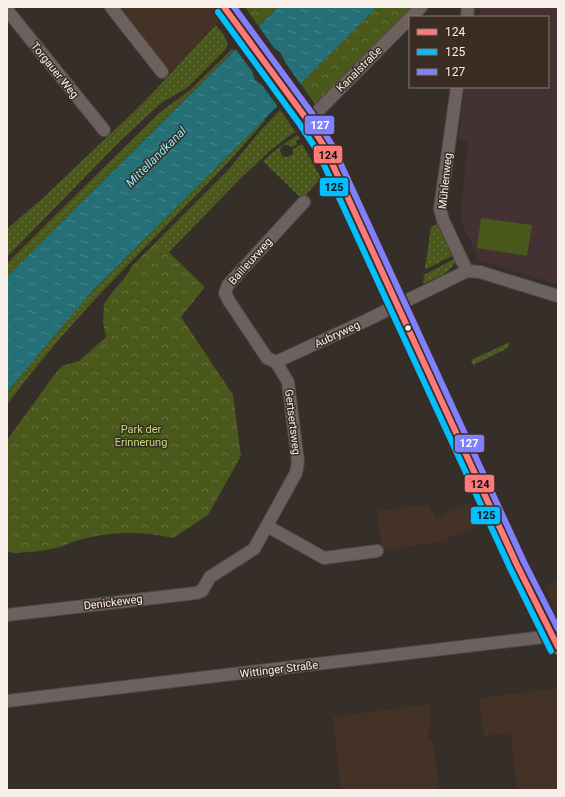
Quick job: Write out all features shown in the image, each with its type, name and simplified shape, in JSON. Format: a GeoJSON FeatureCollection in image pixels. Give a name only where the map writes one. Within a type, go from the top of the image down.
{"type":"FeatureCollection","features":[{"type":"Feature","properties":{"kind":"main road"},"geometry":{"type":"LineString","coordinates":[[224,7],[299,108],[325,148],[555,642]]}},
{"type":"Feature","properties":{"kind":"street"},"geometry":{"type":"LineString","coordinates":[[111,7],[162,72]]}},
{"type":"Feature","properties":{"kind":"street","name":"Kanalstraße"},"geometry":{"type":"LineString","coordinates":[[412,16],[421,7]]}},
{"type":"Feature","properties":{"kind":"street","name":"Torgauer Weg"},"geometry":{"type":"LineString","coordinates":[[7,10],[104,130]]}},
{"type":"Feature","properties":{"kind":"street","name":"Kanalstraße"},"geometry":{"type":"LineString","coordinates":[[308,121],[409,19]]}},
{"type":"Feature","properties":{"kind":"street","name":"Mühlenweg"},"geometry":{"type":"LineString","coordinates":[[457,88],[440,209],[443,220],[467,271]]}},
{"type":"Feature","properties":{"kind":"street","name":"Bailleuxweg"},"geometry":{"type":"LineString","coordinates":[[276,362],[267,358],[228,301],[225,293],[228,285],[304,202]]}},
{"type":"Feature","properties":{"kind":"street"},"geometry":{"type":"LineString","coordinates":[[467,271],[480,272],[558,296]]}},
{"type":"Feature","properties":{"kind":"street","name":"Aubryweg"},"geometry":{"type":"LineString","coordinates":[[276,362],[366,321],[467,271]]}},
{"type":"Feature","properties":{"kind":"street","name":"Gertsertsweg"},"geometry":{"type":"LineString","coordinates":[[210,577],[254,549],[296,473],[298,462],[288,382],[276,362]]}},
{"type":"Feature","properties":{"kind":"street"},"geometry":{"type":"LineString","coordinates":[[267,526],[324,558],[377,551]]}},
{"type":"Feature","properties":{"kind":"street","name":"Denickeweg"},"geometry":{"type":"LineString","coordinates":[[7,615],[196,593],[202,591],[210,577]]}},
{"type":"Feature","properties":{"kind":"street","name":"Wittinger Straße"},"geometry":{"type":"LineString","coordinates":[[7,701],[555,642]]}},
{"type":"Feature","properties":{"kind":"shaded area"},"geometry":{"type":"Polygon","coordinates":[[[115,7],[233,7],[169,74],[115,7]]]}},
{"type":"Feature","properties":{"kind":"shaded area"},"geometry":{"type":"Polygon","coordinates":[[[481,7],[558,7],[558,285],[479,260],[460,219],[468,141],[458,139],[465,88],[549,88],[549,16],[479,16],[481,7]]]}},
{"type":"Feature","properties":{"kind":"shaded area"},"geometry":{"type":"Polygon","coordinates":[[[471,502],[481,524],[440,542],[382,550],[377,511],[429,504],[436,518],[471,502]]]}},
{"type":"Feature","properties":{"kind":"shaded area"},"geometry":{"type":"Polygon","coordinates":[[[558,578],[558,612],[556,613],[545,588],[558,578]]]}},
{"type":"Feature","properties":{"kind":"shaded area"},"geometry":{"type":"Polygon","coordinates":[[[558,688],[558,790],[517,790],[511,733],[484,736],[479,698],[558,688]]]}},
{"type":"Feature","properties":{"kind":"shaded area"},"geometry":{"type":"Polygon","coordinates":[[[429,704],[431,726],[428,727],[429,739],[433,739],[439,790],[341,790],[333,717],[429,704]]]}},
{"type":"Feature","properties":{"kind":"green space"},"geometry":{"type":"Polygon","coordinates":[[[245,7],[278,7],[258,26],[245,7]]]}},
{"type":"Feature","properties":{"kind":"green space"},"geometry":{"type":"Polygon","coordinates":[[[377,7],[413,7],[315,104],[300,83],[377,7]]]}},
{"type":"Feature","properties":{"kind":"green space"},"geometry":{"type":"Polygon","coordinates":[[[216,25],[224,35],[228,45],[225,50],[187,88],[161,103],[118,143],[7,257],[7,229],[43,198],[143,103],[216,25]]]}},
{"type":"Feature","properties":{"kind":"green space"},"geometry":{"type":"Polygon","coordinates":[[[232,49],[234,50],[7,277],[7,263],[159,113],[190,90],[232,49]]]}},
{"type":"Feature","properties":{"kind":"green space"},"geometry":{"type":"Polygon","coordinates":[[[280,110],[295,132],[273,148],[242,177],[168,253],[157,241],[229,169],[259,132],[280,110]]]}},
{"type":"Feature","properties":{"kind":"green space"},"geometry":{"type":"Polygon","coordinates":[[[263,119],[265,121],[226,165],[82,313],[31,373],[7,405],[7,392],[92,291],[263,119]]]}},
{"type":"Feature","properties":{"kind":"green space"},"geometry":{"type":"Polygon","coordinates":[[[297,135],[300,139],[296,141],[297,144],[292,147],[283,145],[280,150],[282,156],[288,157],[293,154],[293,149],[302,144],[321,178],[302,199],[263,161],[277,149],[297,135]]]}},
{"type":"Feature","properties":{"kind":"green space"},"geometry":{"type":"Polygon","coordinates":[[[481,218],[532,225],[527,256],[477,248],[481,218]]]}},
{"type":"Feature","properties":{"kind":"green space"},"geometry":{"type":"Polygon","coordinates":[[[437,224],[452,256],[425,269],[431,227],[437,224]]]}},
{"type":"Feature","properties":{"kind":"green space","name":"Park der Erinnerung"},"geometry":{"type":"Polygon","coordinates":[[[157,241],[205,287],[181,317],[233,395],[241,456],[208,515],[173,538],[138,533],[102,535],[44,550],[13,553],[7,552],[7,440],[62,366],[79,361],[106,337],[103,323],[104,304],[127,275],[132,266],[157,241]]]}},
{"type":"Feature","properties":{"kind":"green space"},"geometry":{"type":"Polygon","coordinates":[[[456,258],[455,263],[448,271],[423,284],[424,275],[456,258]]]}},
{"type":"Feature","properties":{"kind":"green space"},"geometry":{"type":"Polygon","coordinates":[[[510,342],[506,349],[473,365],[471,360],[510,342]]]}},
{"type":"Feature","properties":{"kind":"water","name":"Mittellandkanal"},"geometry":{"type":"Polygon","coordinates":[[[278,7],[377,7],[92,291],[7,392],[7,277],[278,7]]]}},
{"type":"Feature","properties":{"kind":"pier"},"geometry":{"type":"Polygon","coordinates":[[[257,24],[274,48],[281,53],[285,62],[301,85],[278,107],[262,85],[255,80],[252,71],[234,47],[257,24]]]}},
{"type":"Feature","properties":{"kind":"transit line","name":"124"},"geometry":{"type":"LineString","coordinates":[[224,7],[308,121],[325,148],[517,565],[558,647]]}},
{"type":"Feature","properties":{"kind":"transit line","name":"127"},"geometry":{"type":"LineString","coordinates":[[234,7],[314,116],[332,145],[524,562],[558,629]]}},
{"type":"Feature","properties":{"kind":"transit line","name":"125"},"geometry":{"type":"LineString","coordinates":[[218,12],[301,126],[318,152],[510,568],[551,651]]}}]}
